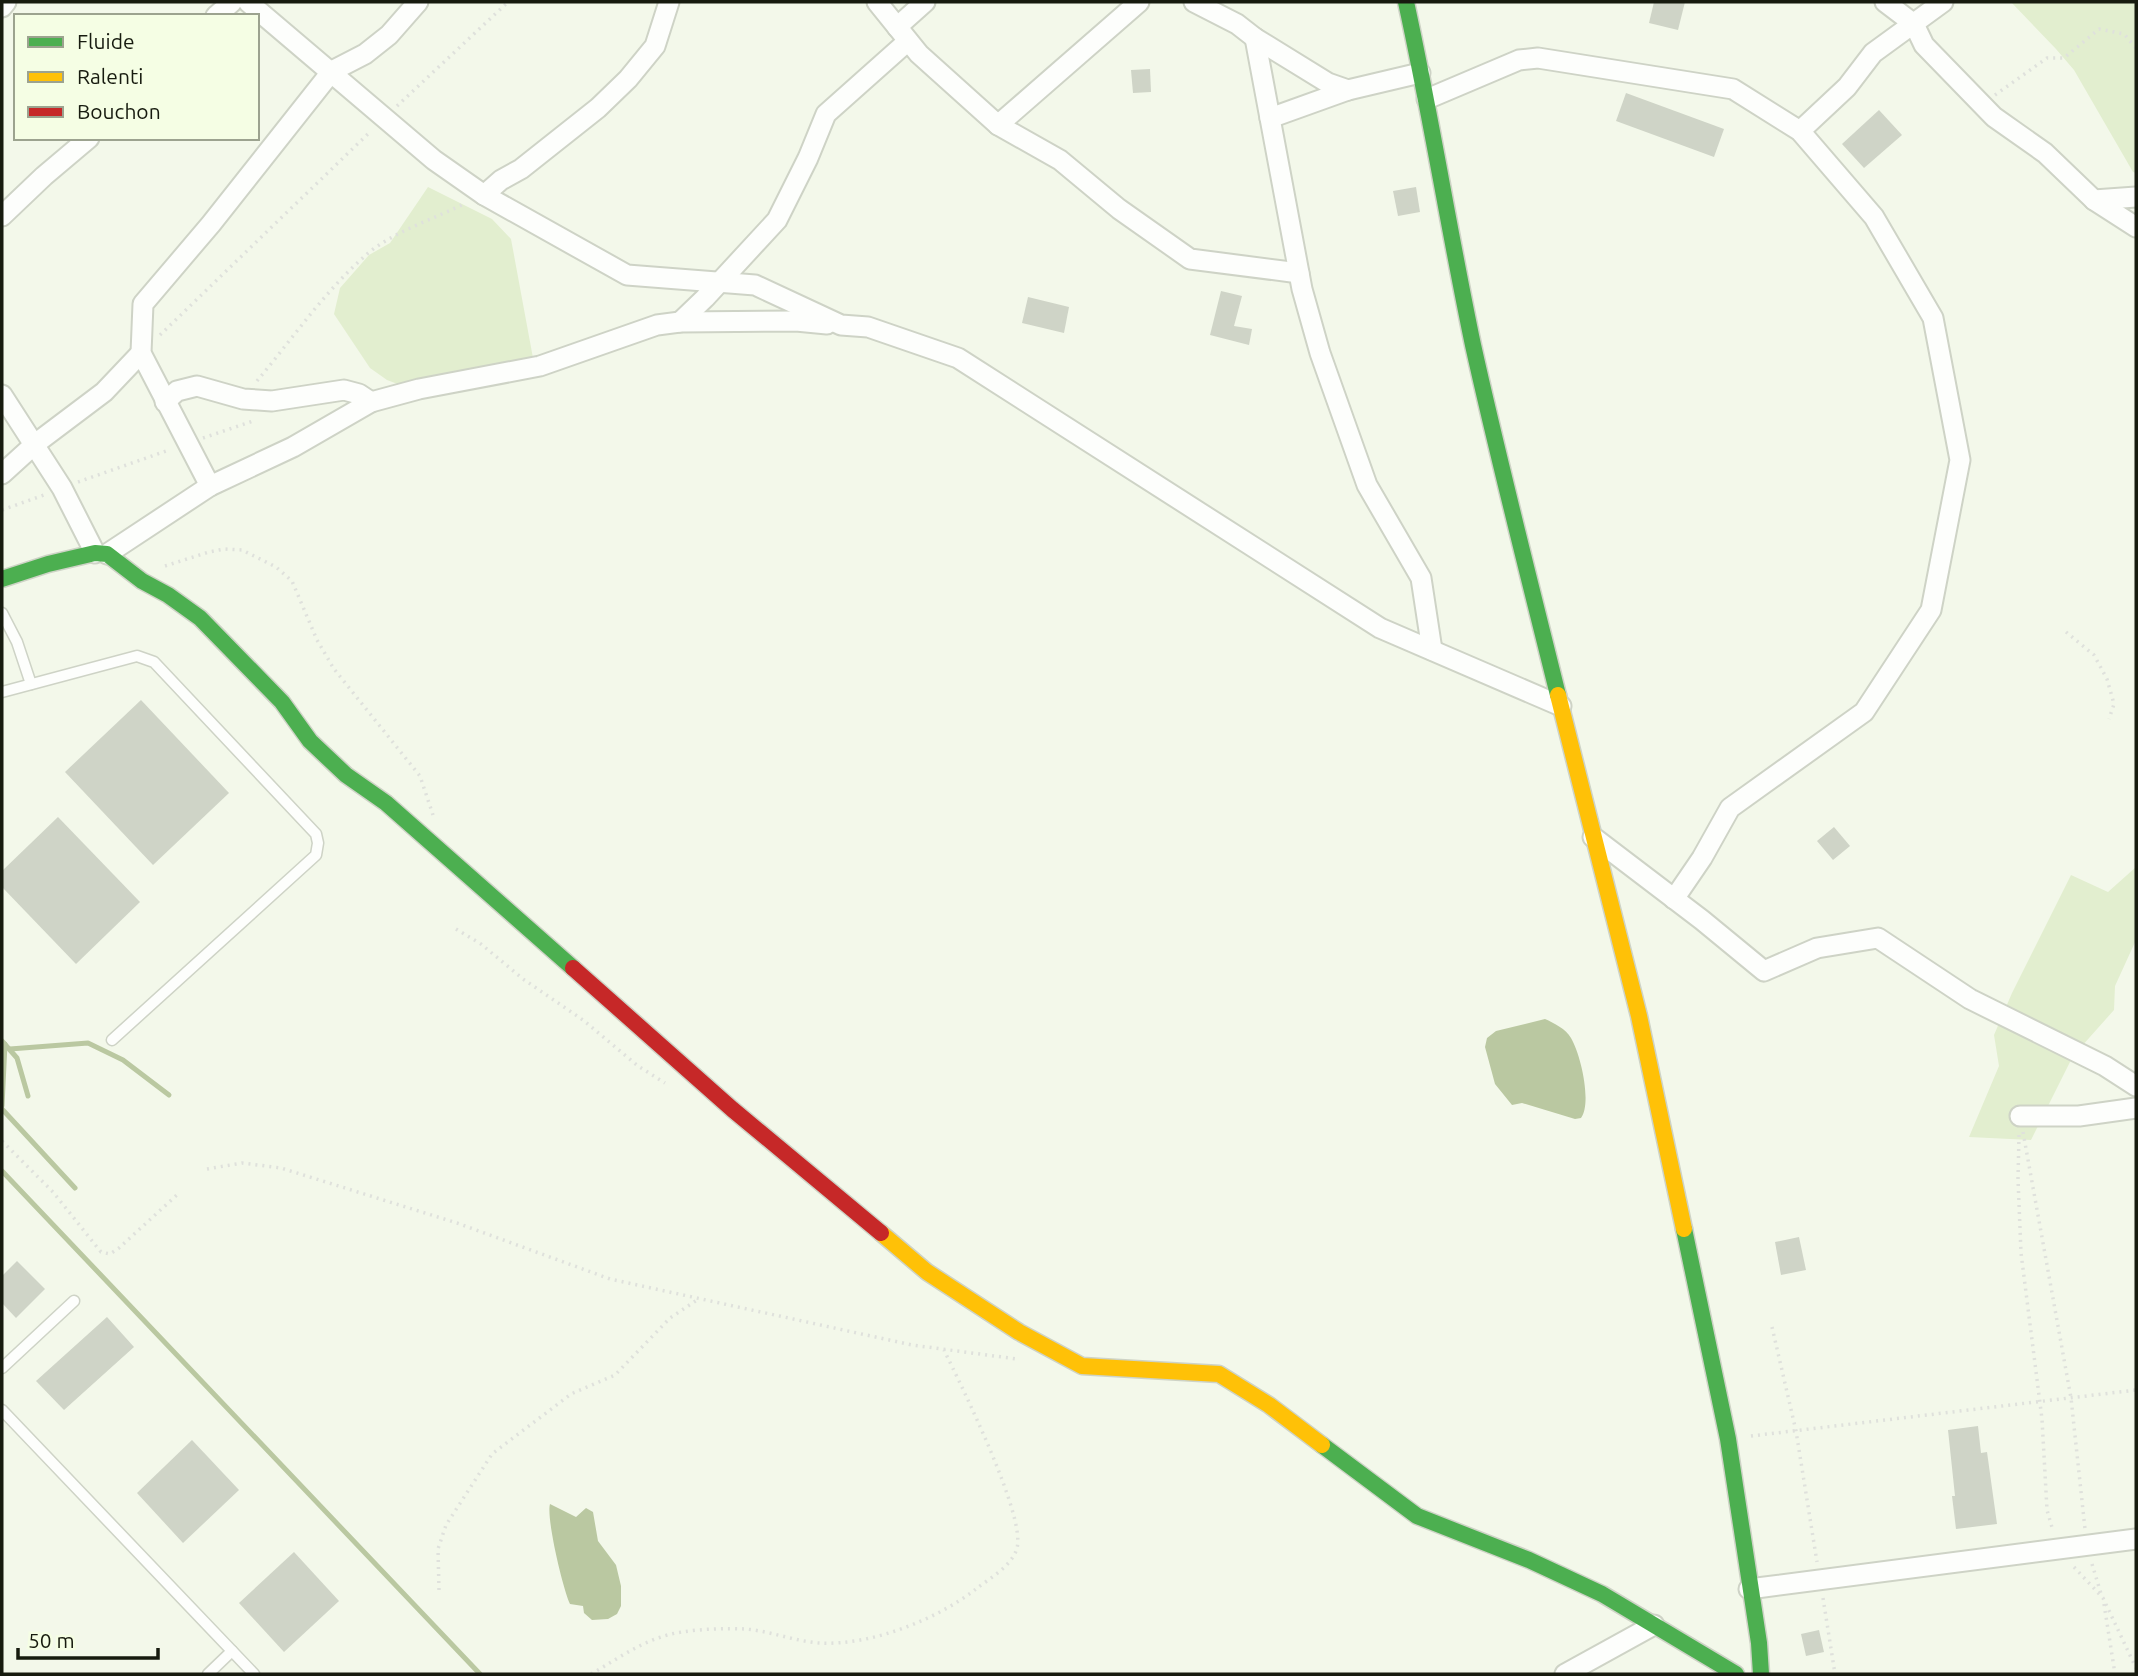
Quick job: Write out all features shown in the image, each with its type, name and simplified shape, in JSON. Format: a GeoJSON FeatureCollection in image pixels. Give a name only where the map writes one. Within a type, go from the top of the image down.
{"type":"FeatureCollection","features":[{"type":"Feature","properties":{"kind":"street"},"geometry":{"type":"LineString","coordinates":[[218,14],[232,2]]}},
{"type":"Feature","properties":{"kind":"street"},"geometry":{"type":"LineString","coordinates":[[248,2],[434,160],[484,195],[627,275],[755,285],[841,325]]}},
{"type":"Feature","properties":{"kind":"street"},"geometry":{"type":"LineString","coordinates":[[210,486],[141,353],[144,304],[332,71],[365,54],[389,35],[418,2]]}},
{"type":"Feature","properties":{"kind":"street"},"geometry":{"type":"LineString","coordinates":[[484,195],[598,108],[628,79],[655,46],[669,2]]}},
{"type":"Feature","properties":{"kind":"street"},"geometry":{"type":"LineString","coordinates":[[877,2],[919,54],[998,125],[1060,160],[1119,209],[1190,259],[1299,273]]}},
{"type":"Feature","properties":{"kind":"street"},"geometry":{"type":"LineString","coordinates":[[680,322],[777,220],[808,158],[825,114],[903,34],[925,2]]}},
{"type":"Feature","properties":{"kind":"street"},"geometry":{"type":"LineString","coordinates":[[998,125],[1139,2]]}},
{"type":"Feature","properties":{"kind":"street"},"geometry":{"type":"LineString","coordinates":[[1194,2],[1237,24],[1328,83],[1348,90]]}},
{"type":"Feature","properties":{"kind":"street"},"geometry":{"type":"LineString","coordinates":[[1406,2],[1473,343],[1511,509],[1639,1016],[1728,1439],[1759,1643],[1761,1674]]}},
{"type":"Feature","properties":{"kind":"street"},"geometry":{"type":"LineString","coordinates":[[1885,2],[1914,24],[1924,45],[1994,117],[2045,153],[2094,200],[2136,228]]}},
{"type":"Feature","properties":{"kind":"street"},"geometry":{"type":"LineString","coordinates":[[1800,131],[1847,87],[1873,53],[1943,2]]}},
{"type":"Feature","properties":{"kind":"street"},"geometry":{"type":"LineString","coordinates":[[1255,38],[1299,273],[1320,353],[1367,485],[1421,578],[1432,650]]}},
{"type":"Feature","properties":{"kind":"street"},"geometry":{"type":"LineString","coordinates":[[356,93],[365,54]]}},
{"type":"Feature","properties":{"kind":"street"},"geometry":{"type":"LineString","coordinates":[[1427,99],[1519,60],[1538,58],[1733,89],[1800,131],[1874,217],[1933,318],[1960,460],[1931,610],[1864,712],[1730,808],[1702,858],[1674,899]]}},
{"type":"Feature","properties":{"kind":"street"},"geometry":{"type":"LineString","coordinates":[[1269,118],[1348,90],[1420,73]]}},
{"type":"Feature","properties":{"kind":"street"},"geometry":{"type":"LineString","coordinates":[[2,216],[87,140]]}},
{"type":"Feature","properties":{"kind":"street"},"geometry":{"type":"LineString","coordinates":[[2094,200],[2136,197]]}},
{"type":"Feature","properties":{"kind":"street"},"geometry":{"type":"LineString","coordinates":[[2,579],[48,564],[101,554],[210,486],[293,447],[371,402],[419,389],[540,366],[657,324],[796,321],[868,327],[958,358],[1380,628],[1561,706]]}},
{"type":"Feature","properties":{"kind":"street"},"geometry":{"type":"LineString","coordinates":[[2,474],[35,444],[104,392],[141,353]]}},
{"type":"Feature","properties":{"kind":"street"},"geometry":{"type":"LineString","coordinates":[[165,402],[177,391],[197,386],[243,399],[272,401],[344,390],[359,394],[371,402]]}},
{"type":"Feature","properties":{"kind":"street"},"geometry":{"type":"LineString","coordinates":[[2,395],[35,444],[101,554],[200,618],[282,702],[310,741],[346,775],[386,803],[732,1109],[927,1272],[1019,1332],[1082,1366],[1219,1374],[1269,1405],[1416,1516],[1529,1560],[1602,1594],[1736,1674]]}},
{"type":"Feature","properties":{"kind":"street"},"geometry":{"type":"LineString","coordinates":[[1593,837],[1764,971],[1817,948],[1878,938],[1970,999],[2105,1066],[2136,1086]]}},
{"type":"Feature","properties":{"kind":"street"},"geometry":{"type":"LineString","coordinates":[[2020,1116],[2079,1116],[2136,1108]]}},
{"type":"Feature","properties":{"kind":"street"},"geometry":{"type":"LineString","coordinates":[[1749,1589],[2136,1539]]}},
{"type":"Feature","properties":{"kind":"street"},"geometry":{"type":"LineString","coordinates":[[1565,1674],[1654,1625]]}},
{"type":"Feature","properties":{"kind":"lane"},"geometry":{"type":"LineString","coordinates":[[2,613],[17,642],[31,684]]}},
{"type":"Feature","properties":{"kind":"lane"},"geometry":{"type":"LineString","coordinates":[[2,692],[137,656],[144,657],[154,662],[316,834],[316,855],[112,1040]]}},
{"type":"Feature","properties":{"kind":"lane"},"geometry":{"type":"LineString","coordinates":[[2,1368],[74,1301]]}},
{"type":"Feature","properties":{"kind":"lane"},"geometry":{"type":"LineString","coordinates":[[2,1410],[254,1674]]}},
{"type":"Feature","properties":{"kind":"lane"},"geometry":{"type":"LineString","coordinates":[[208,1674],[232,1651]]}},
{"type":"Feature","properties":{"kind":"path"},"geometry":{"type":"LineString","coordinates":[[141,353],[384,117],[508,2]]}},
{"type":"Feature","properties":{"kind":"path"},"geometry":{"type":"LineString","coordinates":[[1982,105],[2047,58],[2064,58],[2099,29],[2124,34],[2136,48]]}},
{"type":"Feature","properties":{"kind":"path"},"geometry":{"type":"LineString","coordinates":[[243,399],[336,286],[366,254],[387,240],[484,195]]}},
{"type":"Feature","properties":{"kind":"path"},"geometry":{"type":"LineString","coordinates":[[151,587],[150,577],[155,569],[224,549],[242,550],[262,559],[292,580],[317,639],[334,669],[420,776],[434,818]]}},
{"type":"Feature","properties":{"kind":"path"},"geometry":{"type":"LineString","coordinates":[[2066,632],[2095,655],[2107,679],[2114,704],[2109,719]]}},
{"type":"Feature","properties":{"kind":"path"},"geometry":{"type":"LineString","coordinates":[[456,929],[481,944],[523,979],[583,1020],[638,1066],[673,1087]]}},
{"type":"Feature","properties":{"kind":"path"},"geometry":{"type":"LineString","coordinates":[[2020,1116],[2071,1398],[2087,1545],[2103,1598],[2115,1674]]}},
{"type":"Feature","properties":{"kind":"path"},"geometry":{"type":"LineString","coordinates":[[2020,1116],[2018,1179],[2021,1253],[2040,1402],[2047,1510],[2058,1548],[2103,1598],[2136,1668]]}},
{"type":"Feature","properties":{"kind":"path"},"geometry":{"type":"LineString","coordinates":[[2,1141],[53,1192],[102,1252],[110,1254],[119,1248],[179,1193]]}},
{"type":"Feature","properties":{"kind":"path"},"geometry":{"type":"LineString","coordinates":[[207,1169],[242,1163],[281,1168],[457,1223],[610,1279],[912,1346],[1019,1359]]}},
{"type":"Feature","properties":{"kind":"path"},"geometry":{"type":"LineString","coordinates":[[439,1590],[438,1549],[446,1525],[492,1454],[571,1394],[615,1375],[670,1318],[699,1298]]}},
{"type":"Feature","properties":{"kind":"path"},"geometry":{"type":"LineString","coordinates":[[1772,1327],[1796,1431],[1835,1674]]}},
{"type":"Feature","properties":{"kind":"path"},"geometry":{"type":"LineString","coordinates":[[591,1674],[642,1643],[682,1632],[746,1629],[819,1643],[862,1640],[933,1617],[1008,1564],[1017,1548],[1017,1524],[975,1413],[944,1350]]}},
{"type":"Feature","properties":{"kind":"path"},"geometry":{"type":"LineString","coordinates":[[1728,1439],[2136,1390]]}},
{"type":"Feature","properties":{"kind":"shaded area"},"geometry":{"type":"Polygon","coordinates":[[[2011,2],[2136,2],[2136,173],[2074,70],[2011,2]]]}},
{"type":"Feature","properties":{"kind":"shaded area"},"geometry":{"type":"Polygon","coordinates":[[[428,187],[492,219],[511,239],[533,358],[411,389],[387,380],[370,368],[334,314],[340,288],[369,255],[390,243],[428,187]]]}},
{"type":"Feature","properties":{"kind":"shaded area"},"geometry":{"type":"Polygon","coordinates":[[[2136,867],[2136,940],[2115,986],[2114,1010],[2073,1056],[2031,1140],[1969,1137],[1999,1066],[1994,1035],[2071,875],[2108,892],[2136,867]]]}},
{"type":"Feature","properties":{"kind":"shaded area"},"geometry":{"type":"Polygon","coordinates":[[[1545,1019],[1566,1032],[1575,1046],[1585,1091],[1581,1118],[1575,1119],[1522,1103],[1512,1105],[1495,1084],[1485,1047],[1487,1038],[1496,1031],[1545,1019]]]}},
{"type":"Feature","properties":{"kind":"shaded area"},"geometry":{"type":"Polygon","coordinates":[[[550,1504],[576,1517],[586,1508],[593,1512],[598,1541],[616,1565],[621,1586],[621,1606],[617,1614],[608,1619],[592,1620],[584,1613],[583,1606],[570,1604],[556,1554],[550,1523],[550,1504]]]}},
{"type":"Feature","properties":{"kind":"building"},"geometry":{"type":"Polygon","coordinates":[[[1654,2],[1685,2],[1678,30],[1649,23],[1654,2]]]}},
{"type":"Feature","properties":{"kind":"building"},"geometry":{"type":"Polygon","coordinates":[[[1150,69],[1151,92],[1133,93],[1131,70],[1150,69]]]}},
{"type":"Feature","properties":{"kind":"building"},"geometry":{"type":"Polygon","coordinates":[[[1626,93],[1724,129],[1714,157],[1616,121],[1626,93]]]}},
{"type":"Feature","properties":{"kind":"building"},"geometry":{"type":"Polygon","coordinates":[[[1879,110],[1902,135],[1864,168],[1842,144],[1879,110]]]}},
{"type":"Feature","properties":{"kind":"building"},"geometry":{"type":"Polygon","coordinates":[[[1416,187],[1420,212],[1398,216],[1393,191],[1416,187]]]}},
{"type":"Feature","properties":{"kind":"building"},"geometry":{"type":"Polygon","coordinates":[[[1221,291],[1242,296],[1234,326],[1252,329],[1249,345],[1210,335],[1221,291]]]}},
{"type":"Feature","properties":{"kind":"building"},"geometry":{"type":"Polygon","coordinates":[[[1028,297],[1069,307],[1064,333],[1022,323],[1028,297]]]}},
{"type":"Feature","properties":{"kind":"building"},"geometry":{"type":"Polygon","coordinates":[[[141,700],[229,793],[153,865],[65,772],[141,700]]]}},
{"type":"Feature","properties":{"kind":"building"},"geometry":{"type":"Polygon","coordinates":[[[58,817],[140,902],[76,964],[2,887],[2,871],[58,817]]]}},
{"type":"Feature","properties":{"kind":"building"},"geometry":{"type":"Polygon","coordinates":[[[1834,827],[1850,846],[1833,860],[1817,841],[1834,827]]]}},
{"type":"Feature","properties":{"kind":"building"},"geometry":{"type":"Polygon","coordinates":[[[1799,1237],[1806,1270],[1781,1275],[1775,1242],[1799,1237]]]}},
{"type":"Feature","properties":{"kind":"building"},"geometry":{"type":"Polygon","coordinates":[[[17,1261],[45,1289],[16,1318],[2,1303],[2,1276],[17,1261]]]}},
{"type":"Feature","properties":{"kind":"building"},"geometry":{"type":"Polygon","coordinates":[[[107,1317],[134,1347],[64,1410],[36,1381],[107,1317]]]}},
{"type":"Feature","properties":{"kind":"building"},"geometry":{"type":"Polygon","coordinates":[[[1978,1426],[1981,1453],[1987,1452],[1997,1524],[1956,1529],[1948,1430],[1978,1426]]]}},
{"type":"Feature","properties":{"kind":"building"},"geometry":{"type":"Polygon","coordinates":[[[192,1440],[239,1490],[183,1543],[137,1493],[192,1440]]]}},
{"type":"Feature","properties":{"kind":"building"},"geometry":{"type":"Polygon","coordinates":[[[294,1552],[339,1601],[284,1652],[239,1603],[294,1552]]]}},
{"type":"Feature","properties":{"kind":"building"},"geometry":{"type":"Polygon","coordinates":[[[1819,1630],[1824,1652],[1806,1656],[1801,1634],[1819,1630]]]}},
{"type":"Feature","properties":{"kind":"waterway"},"geometry":{"type":"LineString","coordinates":[[2,1041],[17,1058],[28,1096]]}},
{"type":"Feature","properties":{"kind":"waterway"},"geometry":{"type":"LineString","coordinates":[[10,1049],[88,1043],[123,1060],[169,1095]]}},
{"type":"Feature","properties":{"kind":"waterway"},"geometry":{"type":"LineString","coordinates":[[2,1106],[5,1044]]}},
{"type":"Feature","properties":{"kind":"waterway"},"geometry":{"type":"LineString","coordinates":[[2,1109],[75,1188]]}},
{"type":"Feature","properties":{"kind":"waterway"},"geometry":{"type":"LineString","coordinates":[[2,1171],[480,1674]]}},
{"type":"Feature","properties":{"kind":"traffic: fast"},"geometry":{"type":"LineString","coordinates":[[1406,2],[1473,345],[1558,695]]}},
{"type":"Feature","properties":{"kind":"traffic: fast"},"geometry":{"type":"LineString","coordinates":[[2,579],[48,564],[95,553],[107,554],[142,581],[168,595],[200,618],[282,702],[310,741],[346,775],[386,803],[573,968]]}},
{"type":"Feature","properties":{"kind":"traffic: fast"},"geometry":{"type":"LineString","coordinates":[[1684,1229],[1728,1439],[1759,1643],[1761,1674]]}},
{"type":"Feature","properties":{"kind":"traffic: fast"},"geometry":{"type":"LineString","coordinates":[[1322,1445],[1417,1516],[1529,1560],[1602,1594],[1736,1674]]}},
{"type":"Feature","properties":{"kind":"traffic: slow"},"geometry":{"type":"LineString","coordinates":[[1558,695],[1639,1016],[1684,1229]]}},
{"type":"Feature","properties":{"kind":"traffic: slow"},"geometry":{"type":"LineString","coordinates":[[881,1233],[927,1272],[1019,1332],[1082,1366],[1219,1374],[1269,1405],[1322,1445]]}},
{"type":"Feature","properties":{"kind":"traffic: jam"},"geometry":{"type":"LineString","coordinates":[[573,968],[732,1109],[881,1233]]}}]}
